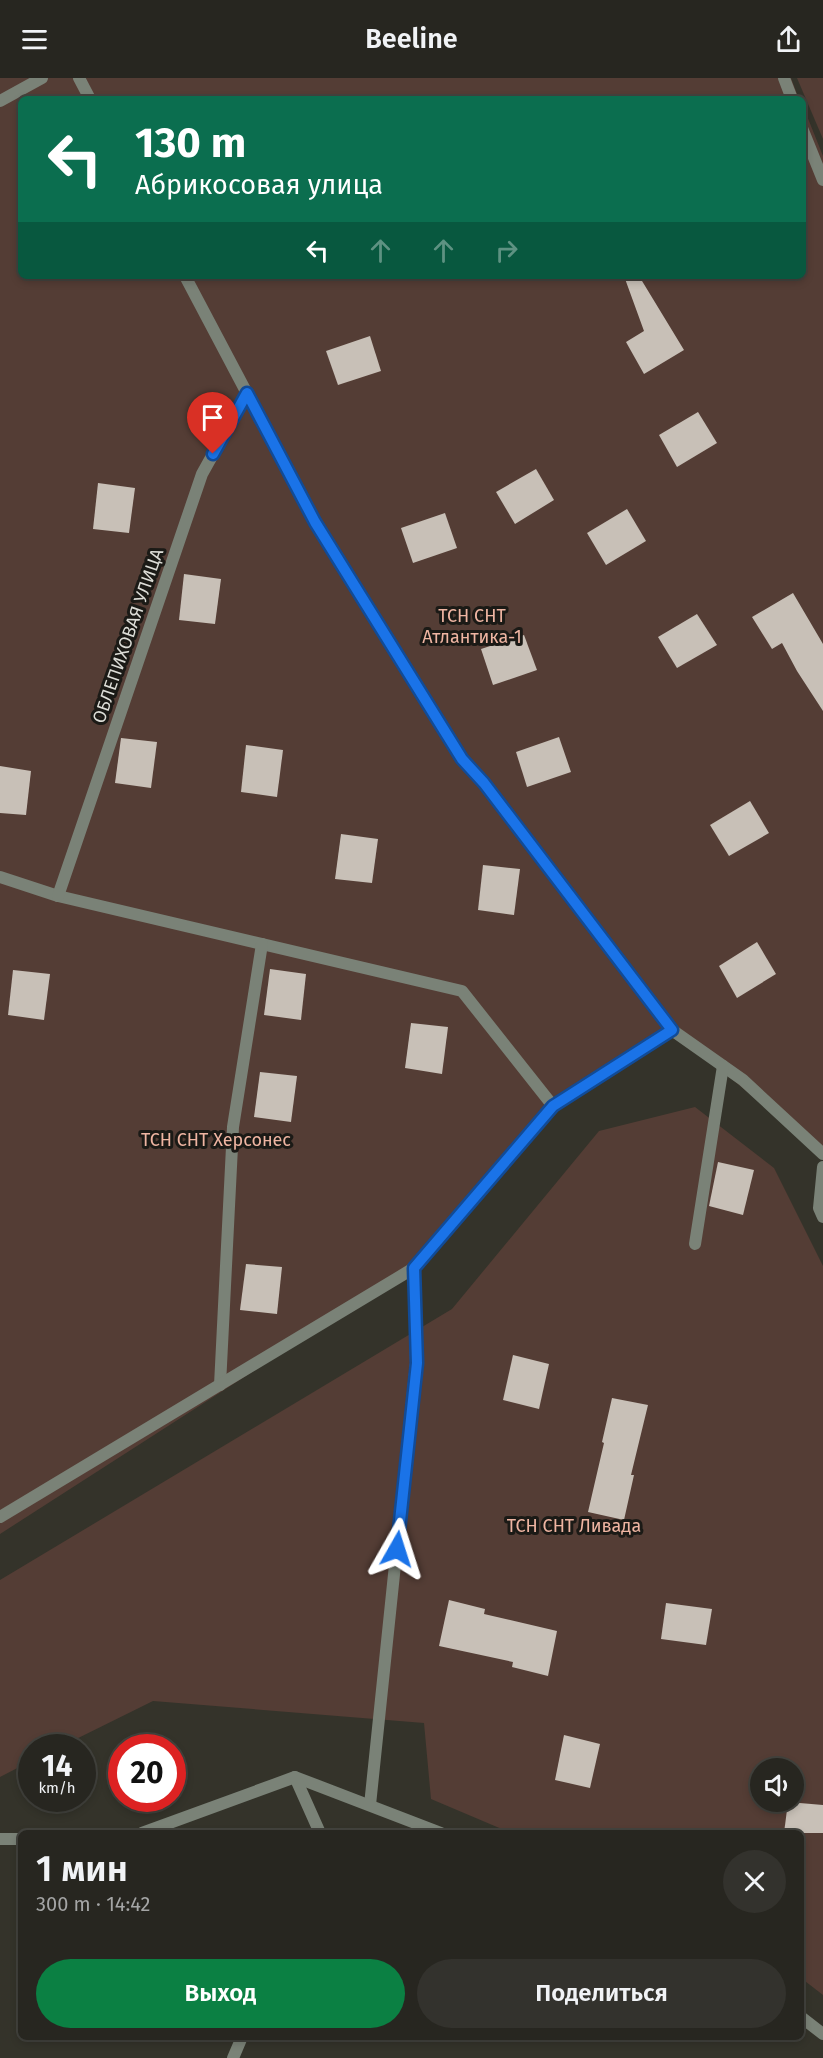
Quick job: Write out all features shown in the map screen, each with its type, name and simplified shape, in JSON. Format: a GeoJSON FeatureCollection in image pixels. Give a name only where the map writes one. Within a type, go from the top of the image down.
{"type":"FeatureCollection","features":[{"type":"Feature","properties":{"kind":"street"},"geometry":{"type":"LineString","coordinates":[[0,101],[42,78]]}},
{"type":"Feature","properties":{"kind":"street"},"geometry":{"type":"LineString","coordinates":[[79,78],[88,96]]}},
{"type":"Feature","properties":{"kind":"street"},"geometry":{"type":"LineString","coordinates":[[784,78],[791,96]]}},
{"type":"Feature","properties":{"kind":"street"},"geometry":{"type":"LineString","coordinates":[[806,138],[823,180]]}},
{"type":"Feature","properties":{"kind":"street"},"geometry":{"type":"LineString","coordinates":[[187,279],[315,522],[462,759],[484,783],[672,1030],[743,1080],[823,1154]]}},
{"type":"Feature","properties":{"kind":"street","name":"ОБЛЕПИХОВАЯ УЛИЦА"},"geometry":{"type":"LineString","coordinates":[[58,896],[202,474],[247,393]]}},
{"type":"Feature","properties":{"kind":"street"},"geometry":{"type":"LineString","coordinates":[[0,877],[58,896],[462,991],[553,1106]]}},
{"type":"Feature","properties":{"kind":"street"},"geometry":{"type":"LineString","coordinates":[[220,1385],[233,1127],[262,944]]}},
{"type":"Feature","properties":{"kind":"street"},"geometry":{"type":"LineString","coordinates":[[0,1517],[414,1268],[553,1106],[672,1030]]}},
{"type":"Feature","properties":{"kind":"street"},"geometry":{"type":"LineString","coordinates":[[695,1244],[723,1066]]}},
{"type":"Feature","properties":{"kind":"street"},"geometry":{"type":"LineString","coordinates":[[823,1167],[819,1208],[823,1217]]}},
{"type":"Feature","properties":{"kind":"street"},"geometry":{"type":"LineString","coordinates":[[370,1804],[417,1363],[414,1268]]}},
{"type":"Feature","properties":{"kind":"street"},"geometry":{"type":"LineString","coordinates":[[295,1777],[319,1830]]}},
{"type":"Feature","properties":{"kind":"street"},"geometry":{"type":"LineString","coordinates":[[150,1830],[295,1777],[434,1830]]}},
{"type":"Feature","properties":{"kind":"street"},"geometry":{"type":"LineString","coordinates":[[0,1839],[18,1839]]}},
{"type":"Feature","properties":{"kind":"street"},"geometry":{"type":"LineString","coordinates":[[804,2019],[823,2034]]}},
{"type":"Feature","properties":{"kind":"street"},"geometry":{"type":"LineString","coordinates":[[233,2058],[241,2040]]}},
{"type":"Feature","properties":{"kind":"green space","name":"ТСН СНТ Атлантика-1"},"geometry":{"type":"Polygon","coordinates":[[[0,78],[791,78],[798,96],[18,96],[18,279],[806,279],[806,114],[823,156],[823,1154],[672,1030],[553,1106],[414,1268],[0,1534],[0,78]]]}},
{"type":"Feature","properties":{"kind":"green space"},"geometry":{"type":"Polygon","coordinates":[[[797,78],[823,78],[823,139],[806,96],[797,78]]]}},
{"type":"Feature","properties":{"kind":"green space","name":"ТСН СНТ Ливада"},"geometry":{"type":"Polygon","coordinates":[[[695,1107],[774,1168],[823,1266],[823,1995],[804,1980],[804,1830],[504,1830],[431,1799],[424,1723],[153,1701],[86,1734],[18,1734],[18,1768],[0,1777],[0,1580],[452,1309],[599,1131],[695,1107]]]}},
{"type":"Feature","properties":{"kind":"building"},"geometry":{"type":"Polygon","coordinates":[[[625,279],[641,279],[684,350],[644,374],[626,342],[644,331],[625,279]]]}},
{"type":"Feature","properties":{"kind":"building"},"geometry":{"type":"Polygon","coordinates":[[[370,336],[381,371],[338,385],[326,351],[370,336]]]}},
{"type":"Feature","properties":{"kind":"building"},"geometry":{"type":"Polygon","coordinates":[[[698,412],[717,443],[677,467],[659,435],[698,412]]]}},
{"type":"Feature","properties":{"kind":"building"},"geometry":{"type":"Polygon","coordinates":[[[536,469],[554,500],[515,524],[496,492],[536,469]]]}},
{"type":"Feature","properties":{"kind":"building"},"geometry":{"type":"Polygon","coordinates":[[[98,483],[135,488],[129,533],[93,529],[98,483]]]}},
{"type":"Feature","properties":{"kind":"building"},"geometry":{"type":"Polygon","coordinates":[[[627,509],[646,541],[606,565],[587,533],[627,509]]]}},
{"type":"Feature","properties":{"kind":"building"},"geometry":{"type":"Polygon","coordinates":[[[445,513],[457,548],[413,563],[401,528],[445,513]]]}},
{"type":"Feature","properties":{"kind":"building"},"geometry":{"type":"Polygon","coordinates":[[[184,574],[221,579],[215,624],[179,620],[184,574]]]}},
{"type":"Feature","properties":{"kind":"building"},"geometry":{"type":"Polygon","coordinates":[[[793,593],[823,644],[823,711],[782,643],[772,649],[752,617],[793,593]]]}},
{"type":"Feature","properties":{"kind":"building"},"geometry":{"type":"Polygon","coordinates":[[[697,614],[717,645],[677,668],[658,637],[697,614]]]}},
{"type":"Feature","properties":{"kind":"building"},"geometry":{"type":"Polygon","coordinates":[[[524,635],[537,670],[493,685],[481,649],[524,635]]]}},
{"type":"Feature","properties":{"kind":"building"},"geometry":{"type":"Polygon","coordinates":[[[559,737],[571,772],[527,787],[516,752],[559,737]]]}},
{"type":"Feature","properties":{"kind":"building"},"geometry":{"type":"Polygon","coordinates":[[[121,738],[157,742],[151,788],[115,783],[121,738]]]}},
{"type":"Feature","properties":{"kind":"building"},"geometry":{"type":"Polygon","coordinates":[[[246,745],[283,750],[277,797],[241,792],[246,745]]]}},
{"type":"Feature","properties":{"kind":"building"},"geometry":{"type":"Polygon","coordinates":[[[0,766],[31,771],[26,815],[0,813],[0,766]]]}},
{"type":"Feature","properties":{"kind":"building"},"geometry":{"type":"Polygon","coordinates":[[[750,801],[769,833],[729,856],[710,825],[750,801]]]}},
{"type":"Feature","properties":{"kind":"building"},"geometry":{"type":"Polygon","coordinates":[[[341,834],[378,839],[372,883],[335,879],[341,834]]]}},
{"type":"Feature","properties":{"kind":"building"},"geometry":{"type":"Polygon","coordinates":[[[483,865],[520,869],[514,915],[478,910],[483,865]]]}},
{"type":"Feature","properties":{"kind":"building"},"geometry":{"type":"Polygon","coordinates":[[[757,942],[776,974],[737,998],[719,966],[757,942]]]}},
{"type":"Feature","properties":{"kind":"building"},"geometry":{"type":"Polygon","coordinates":[[[270,969],[306,974],[301,1020],[264,1015],[270,969]]]}},
{"type":"Feature","properties":{"kind":"building"},"geometry":{"type":"Polygon","coordinates":[[[13,970],[50,974],[44,1020],[8,1015],[13,970]]]}},
{"type":"Feature","properties":{"kind":"building"},"geometry":{"type":"Polygon","coordinates":[[[411,1023],[448,1027],[442,1074],[405,1068],[411,1023]]]}},
{"type":"Feature","properties":{"kind":"building"},"geometry":{"type":"Polygon","coordinates":[[[260,1072],[297,1076],[291,1122],[254,1117],[260,1072]]]}},
{"type":"Feature","properties":{"kind":"building"},"geometry":{"type":"Polygon","coordinates":[[[718,1162],[754,1170],[743,1215],[709,1206],[718,1162]]]}},
{"type":"Feature","properties":{"kind":"building"},"geometry":{"type":"Polygon","coordinates":[[[246,1264],[282,1267],[277,1314],[240,1310],[246,1264]]]}},
{"type":"Feature","properties":{"kind":"building"},"geometry":{"type":"Polygon","coordinates":[[[513,1355],[549,1364],[539,1409],[503,1400],[513,1355]]]}},
{"type":"Feature","properties":{"kind":"building"},"geometry":{"type":"Polygon","coordinates":[[[612,1398],[648,1405],[631,1475],[634,1475],[624,1520],[588,1512],[612,1398]]]}},
{"type":"Feature","properties":{"kind":"building"},"geometry":{"type":"Polygon","coordinates":[[[449,1600],[485,1609],[484,1614],[557,1631],[548,1676],[512,1667],[513,1662],[439,1646],[449,1600]]]}},
{"type":"Feature","properties":{"kind":"building"},"geometry":{"type":"Polygon","coordinates":[[[666,1603],[712,1609],[706,1645],[661,1639],[666,1603]]]}},
{"type":"Feature","properties":{"kind":"building"},"geometry":{"type":"Polygon","coordinates":[[[564,1735],[600,1744],[590,1788],[555,1780],[564,1735]]]}},
{"type":"Feature","properties":{"kind":"building"},"geometry":{"type":"Polygon","coordinates":[[[804,1803],[823,1805],[823,1833],[804,1833],[804,1830],[784,1830],[787,1812],[804,1812],[804,1803]]]}},
{"type":"Feature","properties":{"kind":"route"},"geometry":{"type":"LineString","coordinates":[[213,454],[247,393],[315,522],[462,759],[484,783],[672,1030],[553,1106],[414,1268],[417,1363],[397,1549]]}},
{"type":"Feature","properties":{"kind":"park label","name":"ТСН СНТ Херсонес"},"geometry":{"type":"Point","coordinates":[216,1140]}}]}
